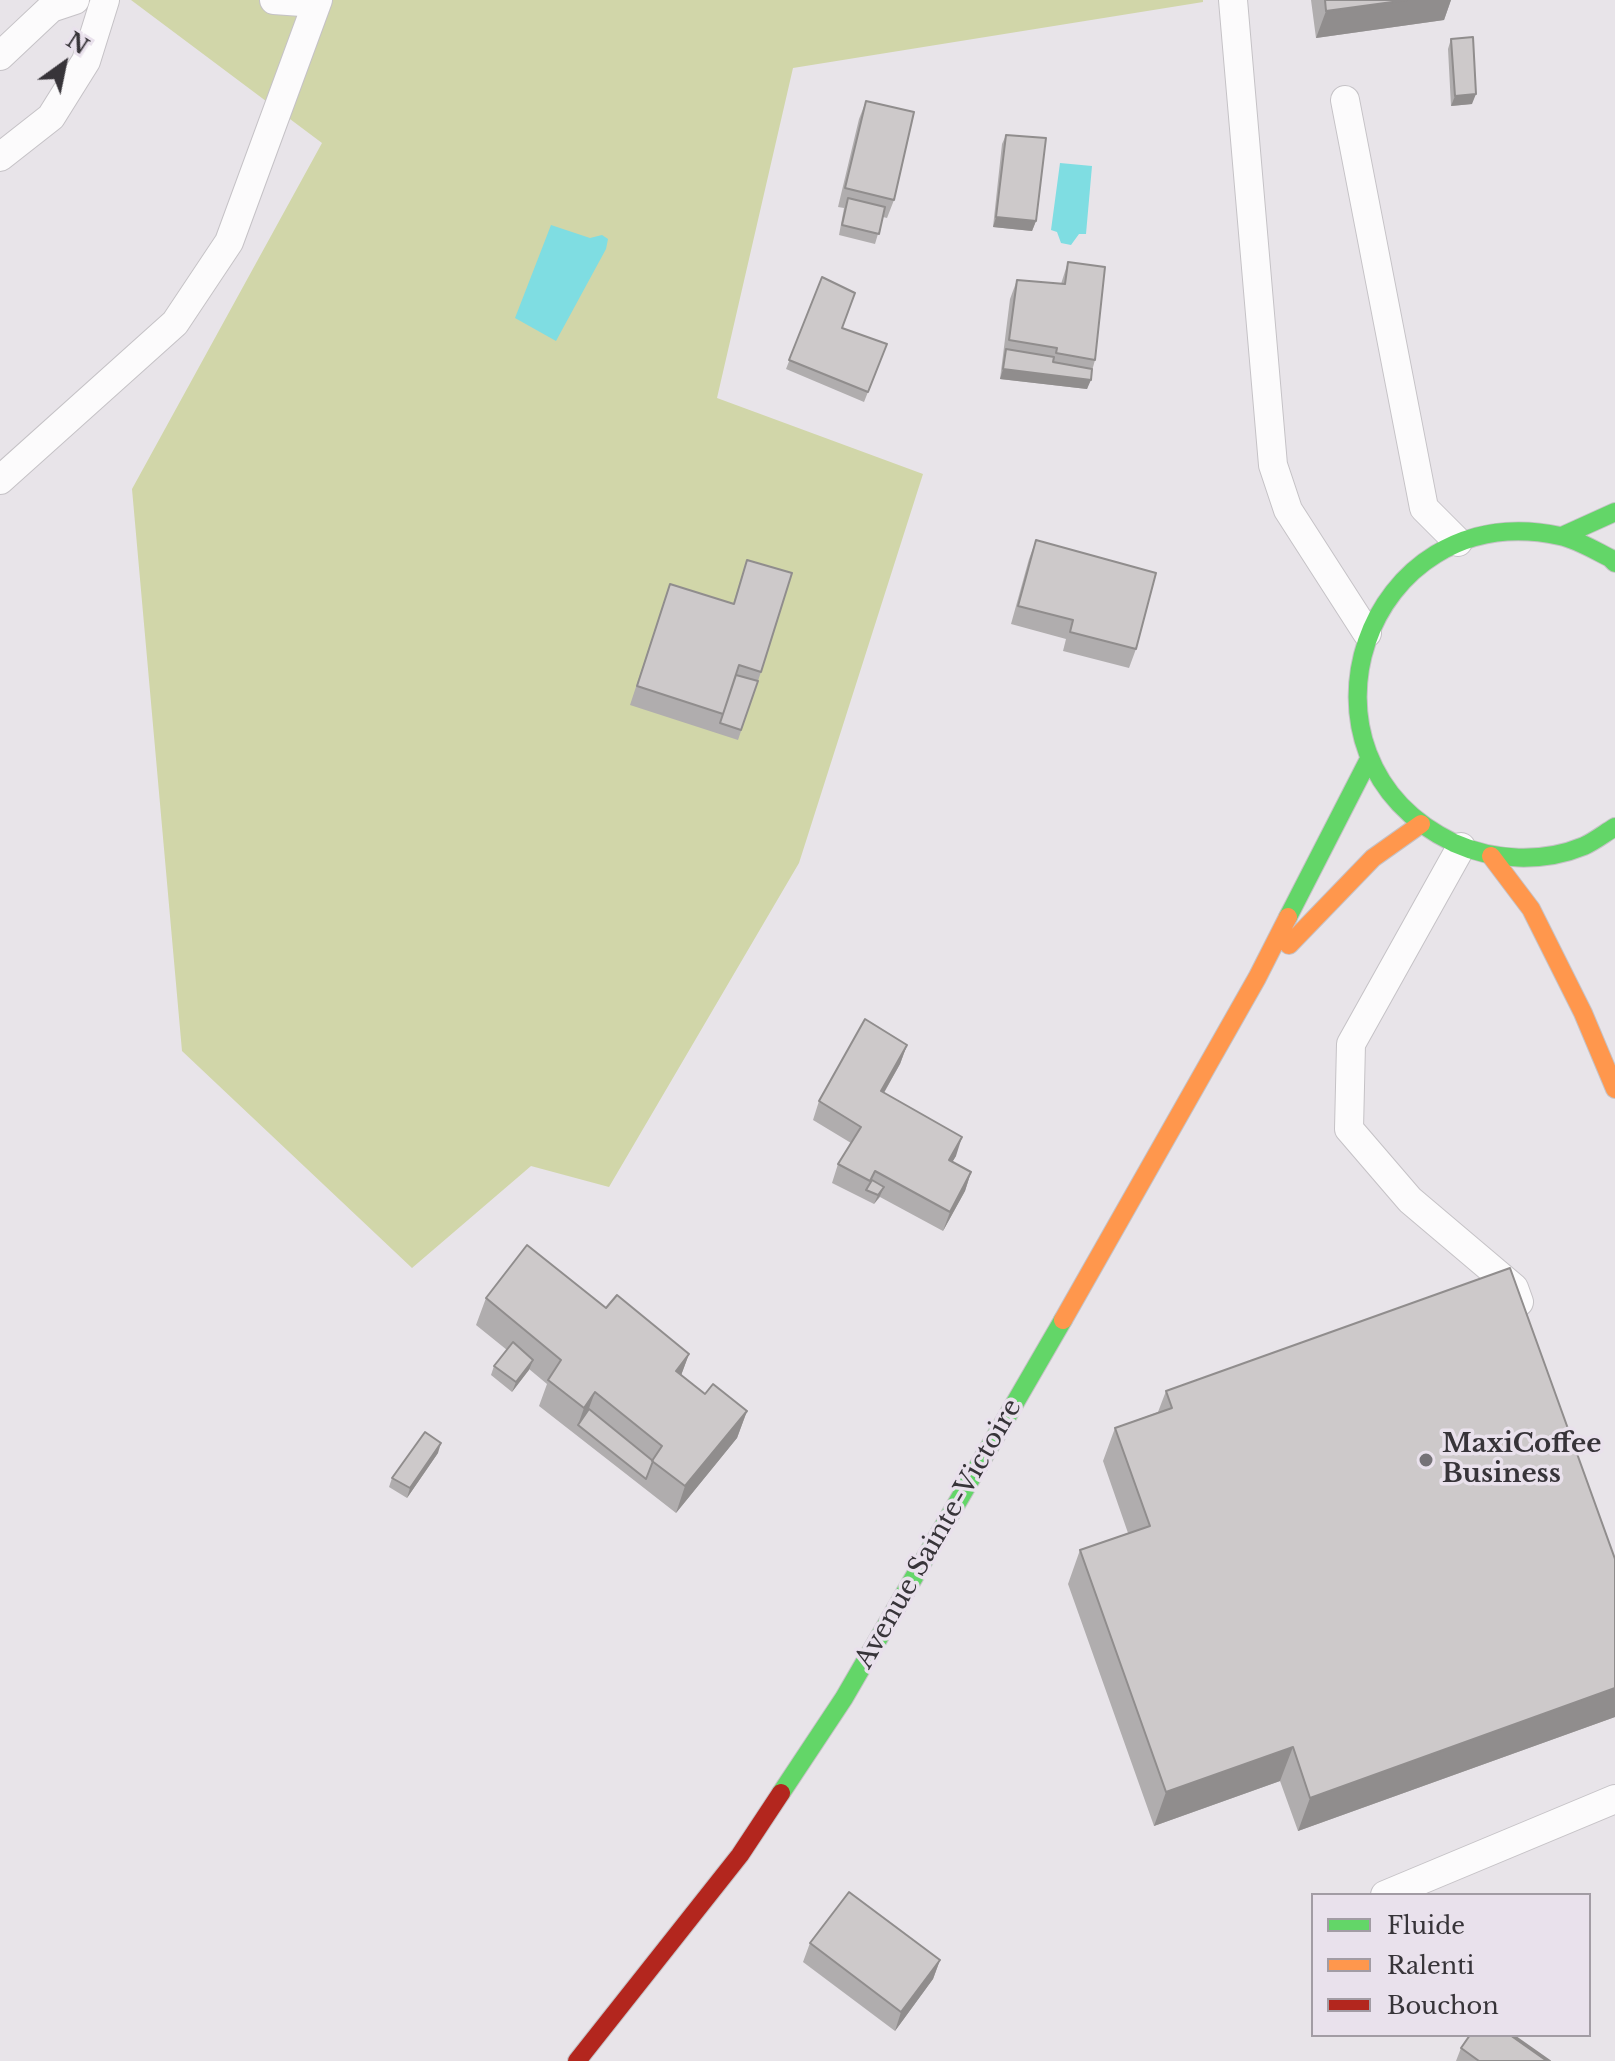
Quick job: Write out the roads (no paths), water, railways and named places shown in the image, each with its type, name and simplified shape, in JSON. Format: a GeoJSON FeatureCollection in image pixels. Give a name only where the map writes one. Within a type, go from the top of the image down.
{"type":"FeatureCollection","features":[{"type":"Feature","properties":{"kind":"street"},"geometry":{"type":"LineString","coordinates":[[1562,536],[1615,512]]}},
{"type":"Feature","properties":{"kind":"street"},"geometry":{"type":"LineString","coordinates":[[1615,563],[1562,536],[1509,531],[1458,542],[1420,564],[1389,595],[1367,633],[1357,674],[1357,717],[1369,759],[1390,795],[1421,824],[1461,847],[1491,856],[1538,857],[1584,846],[1615,827]]}},
{"type":"Feature","properties":{"kind":"street","name":"Avenue Sainte-Victoire"},"geometry":{"type":"LineString","coordinates":[[577,2061],[740,1855],[844,1698],[1257,978],[1369,759]]}},
{"type":"Feature","properties":{"kind":"street","name":"Avenue Sainte-Victoire"},"geometry":{"type":"LineString","coordinates":[[1257,978],[1373,858],[1421,824]]}},
{"type":"Feature","properties":{"kind":"street"},"geometry":{"type":"LineString","coordinates":[[1491,856],[1531,909],[1583,1013],[1615,1089]]}},
{"type":"Feature","properties":{"kind":"lane"},"geometry":{"type":"LineString","coordinates":[[0,56],[51,8],[75,0]]}},
{"type":"Feature","properties":{"kind":"lane"},"geometry":{"type":"LineString","coordinates":[[0,157],[51,117],[86,61],[105,0]]}},
{"type":"Feature","properties":{"kind":"lane"},"geometry":{"type":"LineString","coordinates":[[0,480],[175,323],[229,242],[317,2],[274,0]]}},
{"type":"Feature","properties":{"kind":"lane"},"geometry":{"type":"LineString","coordinates":[[1233,0],[1273,465],[1288,510],[1367,633]]}},
{"type":"Feature","properties":{"kind":"lane"},"geometry":{"type":"LineString","coordinates":[[1345,100],[1424,508],[1458,542]]}},
{"type":"Feature","properties":{"kind":"lane"},"geometry":{"type":"LineString","coordinates":[[1461,847],[1351,1044],[1349,1129],[1410,1200],[1514,1288],[1530,1333]]}},
{"type":"Feature","properties":{"kind":"lane"},"geometry":{"type":"LineString","coordinates":[[1390,1893],[1615,1799]]}},
{"type":"Feature","properties":{"kind":"water"},"geometry":{"type":"Polygon","coordinates":[[[1060,163],[1092,166],[1086,234],[1079,234],[1071,245],[1061,243],[1057,232],[1051,230],[1060,163]]]}},
{"type":"Feature","properties":{"kind":"water"},"geometry":{"type":"Polygon","coordinates":[[[551,225],[590,238],[602,235],[608,239],[606,249],[556,341],[515,318],[551,225]]]}},
{"type":"Feature","properties":{"kind":"place","name":"MaxiCoffee Business"},"geometry":{"type":"Point","coordinates":[1426,1460]}}]}
